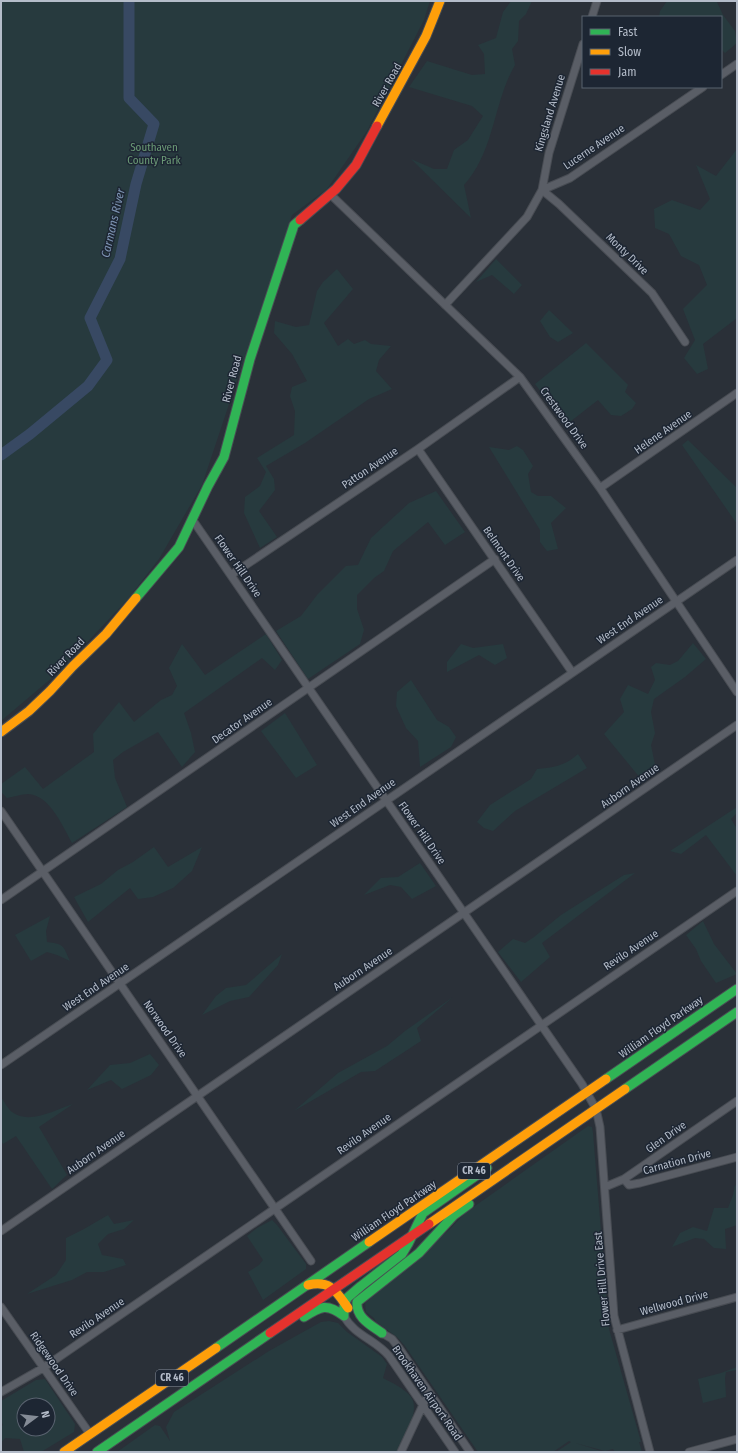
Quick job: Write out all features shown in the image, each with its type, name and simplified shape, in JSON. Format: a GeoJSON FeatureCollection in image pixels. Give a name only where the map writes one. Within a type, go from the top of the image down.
{"type":"FeatureCollection","features":[{"type":"Feature","properties":{"kind":"main road","name":"River Road"},"geometry":{"type":"LineString","coordinates":[[1,732],[29,711],[50,692],[106,634],[179,547],[224,457],[250,358],[294,225],[330,194],[349,174],[416,56],[440,1]]}},
{"type":"Feature","properties":{"kind":"main road","name":"William Floyd Parkway"},"geometry":{"type":"LineString","coordinates":[[96,1446],[305,1286],[588,1093],[737,989]]}},
{"type":"Feature","properties":{"kind":"main road","name":"William Floyd Parkway"},"geometry":{"type":"LineString","coordinates":[[64,1452],[96,1446],[242,1352],[516,1164],[594,1105],[737,1012]]}},
{"type":"Feature","properties":{"kind":"main road"},"geometry":{"type":"LineString","coordinates":[[344,1316],[345,1303],[357,1290],[399,1258],[423,1213],[490,1166],[506,1148]]}},
{"type":"Feature","properties":{"kind":"main road"},"geometry":{"type":"LineString","coordinates":[[382,1333],[363,1319],[357,1310],[356,1304],[358,1300],[419,1253],[454,1215],[504,1180],[514,1169],[516,1164]]}},
{"type":"Feature","properties":{"kind":"main road"},"geometry":{"type":"LineString","coordinates":[[305,1286],[315,1283],[328,1284],[334,1289],[358,1319],[382,1333]]}},
{"type":"Feature","properties":{"kind":"main road"},"geometry":{"type":"LineString","coordinates":[[242,1352],[270,1341],[314,1311],[331,1307],[344,1316]]}},
{"type":"Feature","properties":{"kind":"street"},"geometry":{"type":"LineString","coordinates":[[592,16],[597,1]]}},
{"type":"Feature","properties":{"kind":"street","name":"Kingsland Avenue"},"geometry":{"type":"LineString","coordinates":[[542,190],[549,153],[582,47]]}},
{"type":"Feature","properties":{"kind":"street"},"geometry":{"type":"LineString","coordinates":[[722,74],[737,64]]}},
{"type":"Feature","properties":{"kind":"street","name":"Lucerne Avenue"},"geometry":{"type":"LineString","coordinates":[[542,190],[570,178],[702,88]]}},
{"type":"Feature","properties":{"kind":"street"},"geometry":{"type":"LineString","coordinates":[[445,305],[527,217],[542,190]]}},
{"type":"Feature","properties":{"kind":"street","name":"Monty Drive"},"geometry":{"type":"LineString","coordinates":[[542,190],[559,204],[652,293],[685,342]]}},
{"type":"Feature","properties":{"kind":"street","name":"Crestwood Drive"},"geometry":{"type":"LineString","coordinates":[[330,194],[520,377],[600,488],[737,692]]}},
{"type":"Feature","properties":{"kind":"street","name":"Patton Avenue"},"geometry":{"type":"LineString","coordinates":[[231,575],[418,449],[520,377]]}},
{"type":"Feature","properties":{"kind":"street","name":"Helene Avenue"},"geometry":{"type":"LineString","coordinates":[[600,488],[737,393]]}},
{"type":"Feature","properties":{"kind":"street","name":"Belmont Drive"},"geometry":{"type":"LineString","coordinates":[[418,449],[572,672]]}},
{"type":"Feature","properties":{"kind":"street","name":"Flower Hill Drive"},"geometry":{"type":"LineString","coordinates":[[192,519],[588,1093],[594,1105]]}},
{"type":"Feature","properties":{"kind":"street","name":"Decator Avenue"},"geometry":{"type":"LineString","coordinates":[[1,900],[495,559]]}},
{"type":"Feature","properties":{"kind":"street","name":"West End Avenue"},"geometry":{"type":"LineString","coordinates":[[1,1065],[737,560]]}},
{"type":"Feature","properties":{"kind":"street","name":"Auborn Avenue"},"geometry":{"type":"LineString","coordinates":[[1,1231],[737,726]]}},
{"type":"Feature","properties":{"kind":"street","name":"Norwood Drive"},"geometry":{"type":"LineString","coordinates":[[1,811],[311,1261]]}},
{"type":"Feature","properties":{"kind":"street","name":"Revilo Avenue"},"geometry":{"type":"LineString","coordinates":[[1,1392],[43,1368],[737,891]]}},
{"type":"Feature","properties":{"kind":"street","name":"Glen Drive"},"geometry":{"type":"LineString","coordinates":[[605,1186],[624,1179],[737,1101]]}},
{"type":"Feature","properties":{"kind":"street","name":"Flower Hill Drive East"},"geometry":{"type":"LineString","coordinates":[[594,1105],[600,1127],[614,1316],[650,1452]]}},
{"type":"Feature","properties":{"kind":"street","name":"Carnation Drive"},"geometry":{"type":"LineString","coordinates":[[624,1179],[629,1185],[640,1183],[737,1157]]}},
{"type":"Feature","properties":{"kind":"street","name":"Wellwood Drive"},"geometry":{"type":"LineString","coordinates":[[617,1330],[737,1297]]}},
{"type":"Feature","properties":{"kind":"street","name":"Ridgewood Drive"},"geometry":{"type":"LineString","coordinates":[[1,1307],[96,1446]]}},
{"type":"Feature","properties":{"kind":"street","name":"Brookhaven Airport Road"},"geometry":{"type":"LineString","coordinates":[[344,1316],[354,1329],[384,1349],[455,1452]]}},
{"type":"Feature","properties":{"kind":"street","name":"Brookhaven Airport Road"},"geometry":{"type":"LineString","coordinates":[[382,1333],[392,1339],[399,1348],[470,1452]]}},
{"type":"Feature","properties":{"kind":"street"},"geometry":{"type":"LineString","coordinates":[[401,1452],[429,1392]]}},
{"type":"Feature","properties":{"kind":"street"},"geometry":{"type":"LineString","coordinates":[[689,1452],[737,1439]]}},
{"type":"Feature","properties":{"kind":"green space","name":"Southaven County Park"},"geometry":{"type":"Polygon","coordinates":[[[1,1],[430,1],[424,20],[367,131],[327,189],[292,215],[202,485],[159,559],[127,600],[60,671],[1,721],[1,1]]]}},
{"type":"Feature","properties":{"kind":"green space"},"geometry":{"type":"Polygon","coordinates":[[[511,1],[532,1],[526,14],[519,21],[518,41],[512,49],[515,65],[502,95],[488,142],[474,172],[464,185],[471,218],[411,159],[434,169],[447,169],[454,150],[468,140],[483,116],[472,106],[409,87],[427,61],[472,75],[485,74],[484,54],[478,45],[496,38],[503,12],[511,1]]]}},
{"type":"Feature","properties":{"kind":"green space"},"geometry":{"type":"Polygon","coordinates":[[[667,1],[723,1],[717,2],[723,15],[735,31],[737,43],[725,53],[722,50],[722,16],[659,16],[660,11],[667,1]]]}},
{"type":"Feature","properties":{"kind":"green space"},"geometry":{"type":"Polygon","coordinates":[[[737,149],[737,318],[703,344],[708,369],[697,374],[684,358],[695,340],[683,309],[707,285],[699,265],[681,256],[669,234],[655,228],[654,209],[672,200],[700,210],[710,199],[696,165],[716,176],[737,149]]]}},
{"type":"Feature","properties":{"kind":"green space"},"geometry":{"type":"Polygon","coordinates":[[[496,259],[522,285],[514,294],[492,275],[476,282],[496,259]]]}},
{"type":"Feature","properties":{"kind":"green space"},"geometry":{"type":"Polygon","coordinates":[[[337,269],[353,289],[324,323],[338,346],[348,339],[354,344],[365,340],[371,344],[391,346],[379,360],[376,371],[392,389],[369,399],[305,443],[266,466],[274,479],[275,490],[259,511],[277,537],[260,548],[244,513],[245,497],[260,486],[266,472],[257,458],[294,435],[295,411],[290,396],[292,387],[307,381],[292,354],[274,333],[275,321],[296,327],[309,325],[317,291],[323,282],[337,269]]]}},
{"type":"Feature","properties":{"kind":"green space"},"geometry":{"type":"Polygon","coordinates":[[[549,310],[573,333],[558,342],[550,337],[540,321],[549,310]]]}},
{"type":"Feature","properties":{"kind":"green space"},"geometry":{"type":"Polygon","coordinates":[[[586,343],[628,385],[625,392],[636,403],[632,409],[621,416],[611,415],[598,400],[566,425],[535,384],[586,343]]]}},
{"type":"Feature","properties":{"kind":"green space"},"geometry":{"type":"Polygon","coordinates":[[[688,440],[737,488],[737,524],[682,445],[688,440]]]}},
{"type":"Feature","properties":{"kind":"green space"},"geometry":{"type":"Polygon","coordinates":[[[517,446],[523,450],[533,466],[528,474],[531,492],[538,496],[551,496],[566,508],[551,523],[558,549],[547,551],[540,542],[540,530],[489,447],[509,450],[517,446]]]}},
{"type":"Feature","properties":{"kind":"green space"},"geometry":{"type":"Polygon","coordinates":[[[436,491],[465,532],[445,545],[428,522],[393,551],[384,571],[374,578],[357,595],[357,609],[364,630],[360,644],[308,679],[276,631],[301,616],[317,595],[346,566],[358,565],[371,538],[409,503],[436,491]]]}},
{"type":"Feature","properties":{"kind":"green space"},"geometry":{"type":"Polygon","coordinates":[[[266,634],[282,660],[275,670],[262,658],[184,713],[191,733],[195,752],[182,767],[158,732],[123,752],[113,760],[115,778],[127,807],[72,843],[55,813],[43,800],[28,794],[7,798],[1,792],[1,784],[25,767],[43,789],[94,752],[93,734],[119,702],[134,722],[161,700],[172,695],[177,686],[169,668],[182,644],[205,675],[266,634]]]}},
{"type":"Feature","properties":{"kind":"green space"},"geometry":{"type":"Polygon","coordinates":[[[693,643],[706,659],[685,677],[654,699],[651,712],[655,733],[651,745],[656,770],[641,779],[604,734],[624,712],[620,699],[628,685],[648,694],[655,680],[651,667],[656,663],[670,665],[678,661],[693,643]]]}},
{"type":"Feature","properties":{"kind":"green space"},"geometry":{"type":"Polygon","coordinates":[[[461,644],[473,648],[503,644],[507,658],[495,665],[479,655],[447,672],[447,662],[461,644]]]}},
{"type":"Feature","properties":{"kind":"green space"},"geometry":{"type":"Polygon","coordinates":[[[411,680],[437,720],[449,727],[456,737],[451,747],[420,767],[418,741],[406,728],[396,706],[397,692],[411,680]]]}},
{"type":"Feature","properties":{"kind":"green space"},"geometry":{"type":"Polygon","coordinates":[[[285,713],[317,765],[296,778],[261,731],[285,713]]]}},
{"type":"Feature","properties":{"kind":"green space"},"geometry":{"type":"Polygon","coordinates":[[[578,754],[587,768],[515,811],[493,831],[484,828],[477,822],[490,805],[531,779],[537,769],[559,765],[569,761],[578,754]]]}},
{"type":"Feature","properties":{"kind":"green space"},"geometry":{"type":"Polygon","coordinates":[[[737,807],[737,813],[731,819],[737,829],[737,876],[706,835],[681,854],[670,851],[737,807]]]}},
{"type":"Feature","properties":{"kind":"green space"},"geometry":{"type":"Polygon","coordinates":[[[154,847],[168,867],[202,847],[192,871],[173,888],[153,897],[138,899],[130,888],[88,922],[74,897],[101,884],[118,870],[133,862],[154,847]]]}},
{"type":"Feature","properties":{"kind":"green space"},"geometry":{"type":"Polygon","coordinates":[[[420,863],[436,886],[412,899],[401,887],[390,885],[364,895],[381,878],[398,877],[420,863]]]}},
{"type":"Feature","properties":{"kind":"green space"},"geometry":{"type":"Polygon","coordinates":[[[635,873],[542,943],[550,957],[521,982],[498,952],[513,939],[525,943],[561,915],[624,875],[635,873]]]}},
{"type":"Feature","properties":{"kind":"green space"},"geometry":{"type":"Polygon","coordinates":[[[50,916],[46,931],[47,942],[63,947],[70,961],[47,952],[31,961],[15,935],[50,916]]]}},
{"type":"Feature","properties":{"kind":"green space"},"geometry":{"type":"Polygon","coordinates":[[[703,921],[714,944],[737,974],[716,983],[686,935],[703,921]]]}},
{"type":"Feature","properties":{"kind":"green space"},"geometry":{"type":"Polygon","coordinates":[[[282,954],[278,965],[249,997],[230,1001],[202,1015],[216,996],[226,988],[246,985],[282,954]]]}},
{"type":"Feature","properties":{"kind":"green space"},"geometry":{"type":"Polygon","coordinates":[[[453,997],[417,1028],[421,1041],[375,1071],[361,1072],[294,1111],[338,1073],[387,1046],[405,1031],[453,997]]]}},
{"type":"Feature","properties":{"kind":"green space"},"geometry":{"type":"Polygon","coordinates":[[[150,1054],[159,1065],[151,1075],[122,1089],[111,1080],[87,1090],[110,1065],[130,1063],[150,1054]]]}},
{"type":"Feature","properties":{"kind":"green space"},"geometry":{"type":"Polygon","coordinates":[[[1,1097],[12,1112],[19,1116],[26,1117],[34,1117],[50,1113],[73,1104],[39,1127],[67,1175],[52,1189],[16,1136],[3,1144],[1,1141],[1,1097]]]}},
{"type":"Feature","properties":{"kind":"green space"},"geometry":{"type":"Polygon","coordinates":[[[588,1126],[592,1127],[593,1133],[609,1329],[641,1442],[639,1442],[642,1452],[615,1452],[613,1449],[605,1451],[575,1443],[604,1452],[556,1452],[571,1442],[569,1441],[553,1452],[478,1452],[405,1346],[397,1337],[376,1322],[374,1318],[366,1312],[365,1303],[450,1229],[465,1213],[588,1126]]]}},
{"type":"Feature","properties":{"kind":"green space"},"geometry":{"type":"Polygon","coordinates":[[[735,1185],[737,1187],[737,1225],[725,1229],[726,1249],[714,1248],[704,1239],[695,1238],[672,1247],[680,1233],[693,1227],[707,1231],[714,1208],[728,1208],[735,1185]]]}},
{"type":"Feature","properties":{"kind":"green space"},"geometry":{"type":"Polygon","coordinates":[[[108,1215],[114,1224],[134,1220],[124,1229],[108,1234],[98,1244],[102,1255],[123,1259],[126,1265],[104,1272],[87,1272],[72,1280],[27,1294],[56,1275],[66,1260],[66,1238],[108,1215]]]}},
{"type":"Feature","properties":{"kind":"green space"},"geometry":{"type":"Polygon","coordinates":[[[272,1220],[306,1264],[306,1269],[263,1300],[248,1272],[259,1265],[263,1260],[247,1236],[257,1228],[272,1220]]]}},
{"type":"Feature","properties":{"kind":"green space"},"geometry":{"type":"Polygon","coordinates":[[[329,1321],[338,1323],[347,1332],[382,1357],[387,1364],[383,1378],[401,1388],[411,1397],[414,1403],[413,1417],[397,1452],[117,1452],[155,1425],[160,1426],[170,1441],[166,1427],[174,1412],[269,1351],[321,1322],[329,1321]]]}},
{"type":"Feature","properties":{"kind":"green space"},"geometry":{"type":"Polygon","coordinates":[[[737,1367],[737,1370],[726,1372],[726,1397],[703,1403],[698,1379],[737,1367]]]}},
{"type":"Feature","properties":{"kind":"green space"},"geometry":{"type":"Polygon","coordinates":[[[45,1379],[75,1424],[74,1432],[41,1452],[24,1452],[20,1439],[5,1438],[1,1443],[1,1427],[3,1425],[1,1421],[1,1401],[36,1380],[45,1379]]]}},
{"type":"Feature","properties":{"kind":"waterway","name":"Carmans River"},"geometry":{"type":"LineString","coordinates":[[1,455],[30,434],[88,386],[107,360],[90,318],[120,259],[136,184],[154,124],[129,98],[129,1]]}},
{"type":"Feature","properties":{"kind":"traffic: fast"},"geometry":{"type":"LineString","coordinates":[[136,598],[179,547],[208,486],[224,457],[250,359],[294,225],[300,220]]}},
{"type":"Feature","properties":{"kind":"traffic: fast"},"geometry":{"type":"LineString","coordinates":[[606,1079],[737,989]]}},
{"type":"Feature","properties":{"kind":"traffic: fast"},"geometry":{"type":"LineString","coordinates":[[625,1089],[737,1012]]}},
{"type":"Feature","properties":{"kind":"traffic: fast"},"geometry":{"type":"LineString","coordinates":[[344,1316],[344,1306],[347,1298],[402,1254],[423,1213],[487,1168]]}},
{"type":"Feature","properties":{"kind":"traffic: fast"},"geometry":{"type":"LineString","coordinates":[[382,1333],[362,1317],[357,1308],[357,1302],[419,1253],[454,1215],[469,1204]]}},
{"type":"Feature","properties":{"kind":"traffic: fast"},"geometry":{"type":"LineString","coordinates":[[216,1348],[369,1242]]}},
{"type":"Feature","properties":{"kind":"traffic: fast"},"geometry":{"type":"LineString","coordinates":[[304,1317],[320,1308],[333,1309],[344,1316]]}},
{"type":"Feature","properties":{"kind":"traffic: fast"},"geometry":{"type":"LineString","coordinates":[[97,1452],[270,1333]]}},
{"type":"Feature","properties":{"kind":"traffic: slow"},"geometry":{"type":"LineString","coordinates":[[377,126],[426,36],[440,1]]}},
{"type":"Feature","properties":{"kind":"traffic: slow"},"geometry":{"type":"LineString","coordinates":[[1,732],[29,711],[50,691],[106,634],[136,598]]}},
{"type":"Feature","properties":{"kind":"traffic: slow"},"geometry":{"type":"LineString","coordinates":[[369,1242],[606,1079]]}},
{"type":"Feature","properties":{"kind":"traffic: slow"},"geometry":{"type":"LineString","coordinates":[[429,1224],[625,1089]]}},
{"type":"Feature","properties":{"kind":"traffic: slow"},"geometry":{"type":"LineString","coordinates":[[308,1285],[322,1284],[332,1288],[348,1308]]}},
{"type":"Feature","properties":{"kind":"traffic: slow"},"geometry":{"type":"LineString","coordinates":[[64,1452],[216,1348]]}},
{"type":"Feature","properties":{"kind":"traffic: jam"},"geometry":{"type":"LineString","coordinates":[[300,220],[336,189],[356,165],[377,126]]}},
{"type":"Feature","properties":{"kind":"traffic: jam"},"geometry":{"type":"LineString","coordinates":[[270,1333],[429,1224]]}}]}
